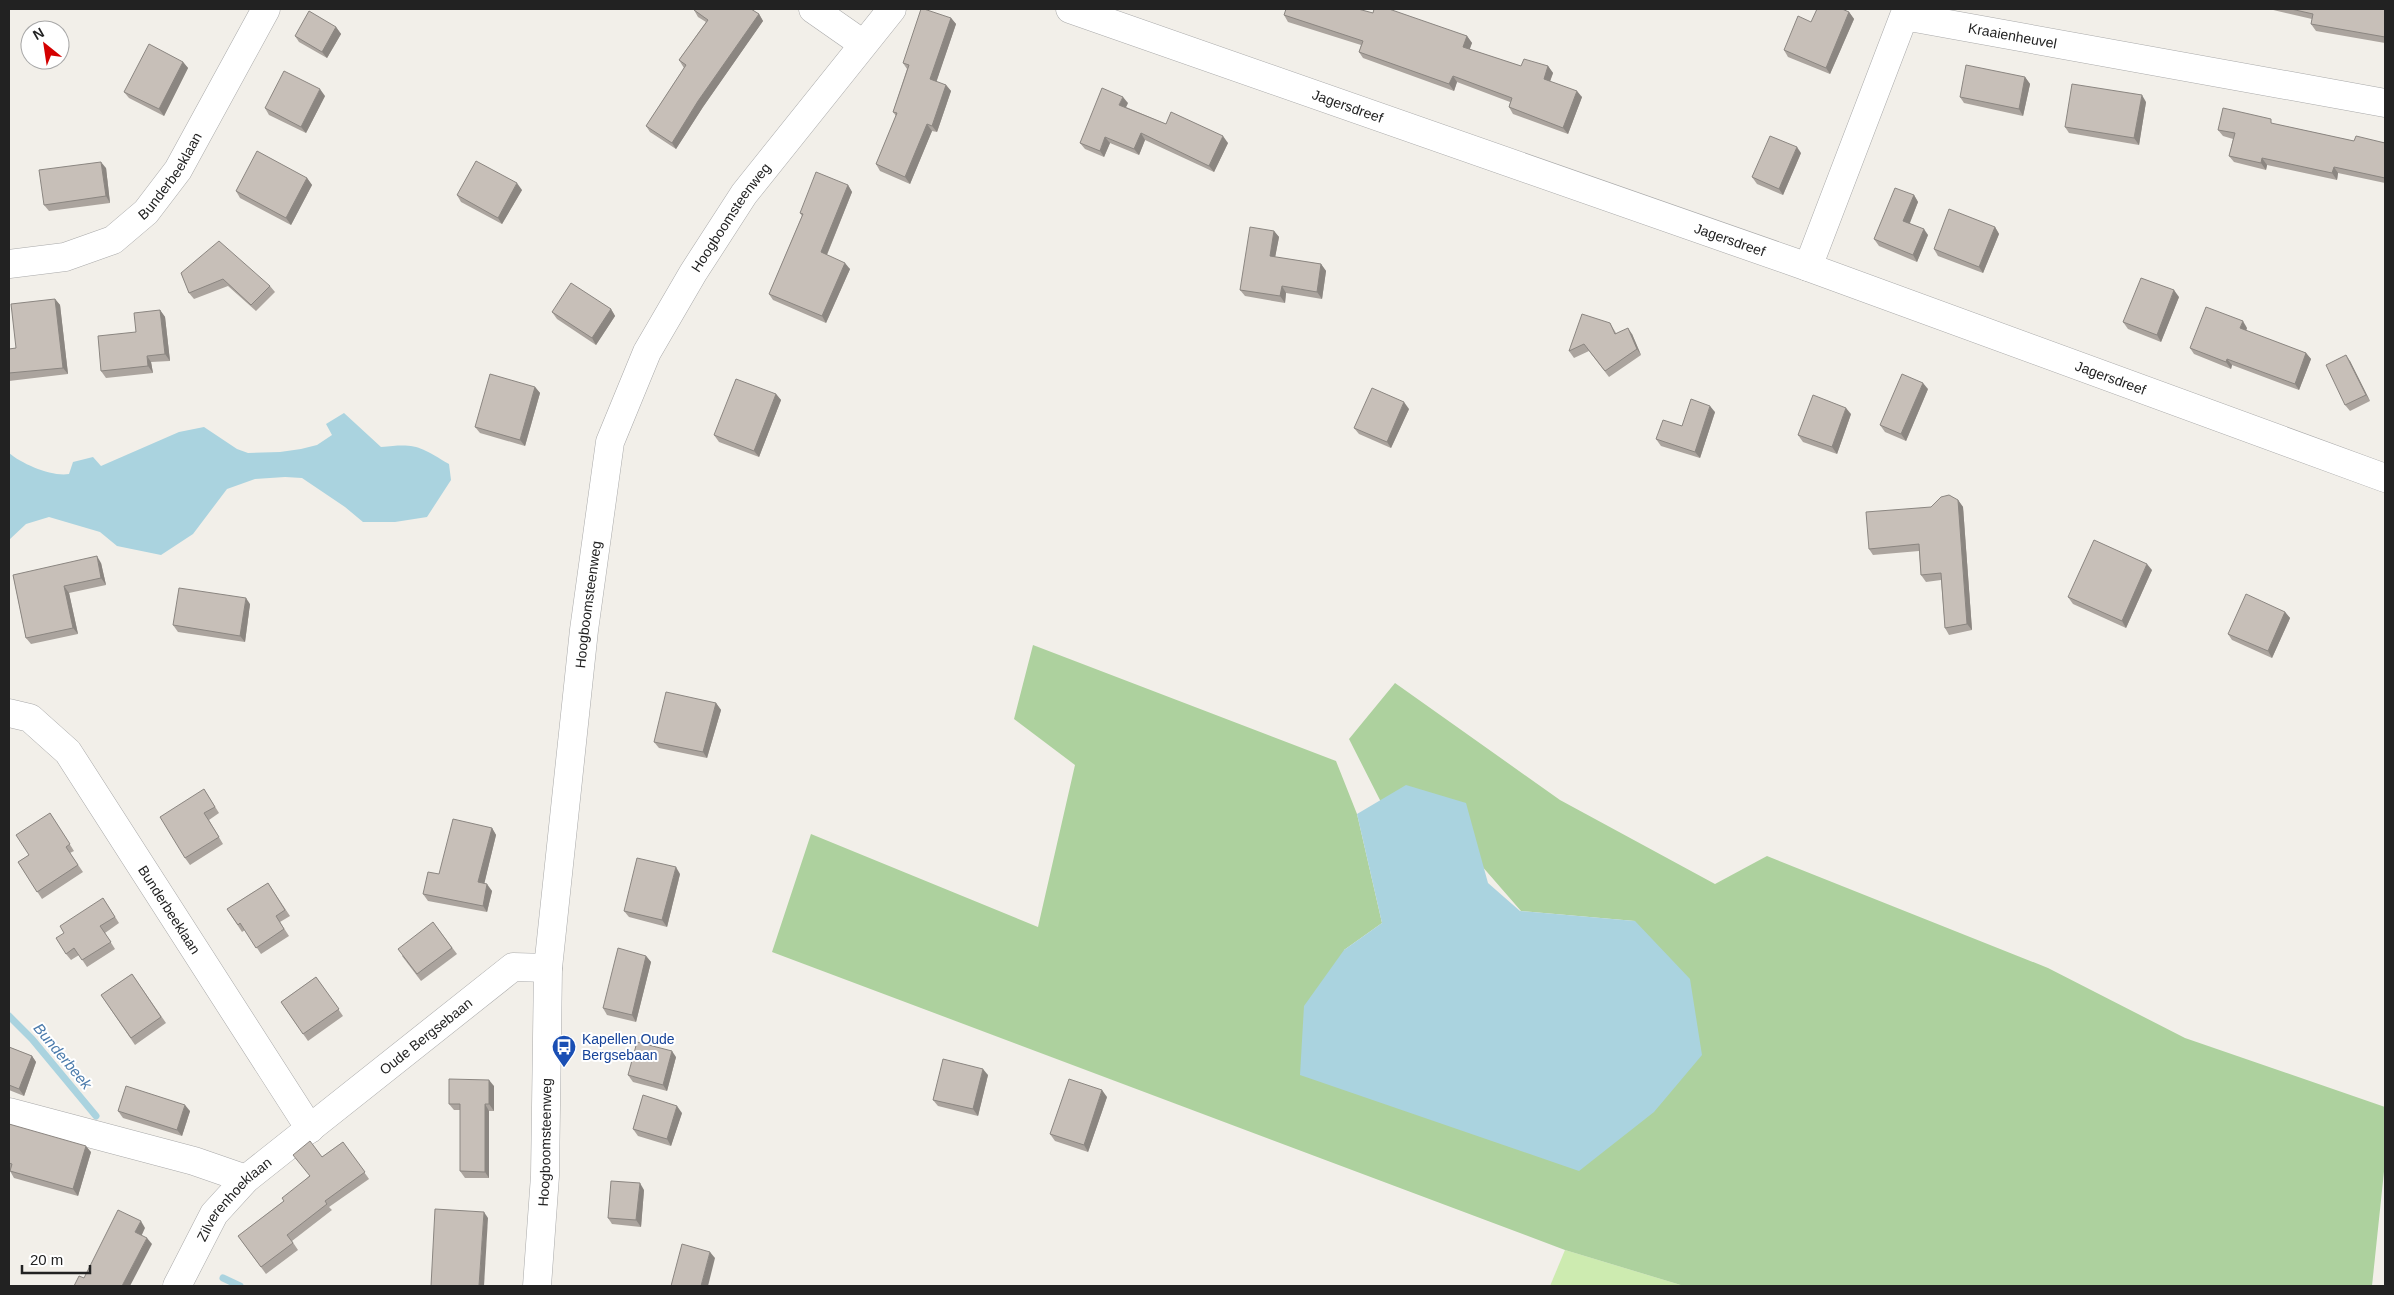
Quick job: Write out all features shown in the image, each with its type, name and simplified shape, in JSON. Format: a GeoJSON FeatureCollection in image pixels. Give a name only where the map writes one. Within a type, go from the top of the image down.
{"type":"FeatureCollection","features":[{"type":"Feature","properties":{"kind":"street","name":"Bunderbeeklaan"},"geometry":{"type":"LineString","coordinates":[[9,264],[65,257],[113,240],[146,212],[178,170],[266,9]]}},
{"type":"Feature","properties":{"kind":"street"},"geometry":{"type":"LineString","coordinates":[[813,9],[862,44]]}},
{"type":"Feature","properties":{"kind":"street","name":"Hoogboomsteenweg"},"geometry":{"type":"LineString","coordinates":[[538,1286],[545,1176],[548,968],[584,630],[610,442],[647,352],[693,273],[744,194],[862,44],[892,9]]}},
{"type":"Feature","properties":{"kind":"street","name":"Jagersdreef"},"geometry":{"type":"LineString","coordinates":[[1070,9],[1808,267],[2385,478]]}},
{"type":"Feature","properties":{"kind":"street","name":"Kraaienheuvel"},"geometry":{"type":"LineString","coordinates":[[1808,267],[1904,16],[2385,103]]}},
{"type":"Feature","properties":{"kind":"street","name":"Bunderbeeklaan"},"geometry":{"type":"LineString","coordinates":[[9,713],[30,718],[68,752],[310,1129]]}},
{"type":"Feature","properties":{"kind":"street","name":"Oude Bergsebaan"},"geometry":{"type":"LineString","coordinates":[[310,1129],[513,967],[548,968]]}},
{"type":"Feature","properties":{"kind":"street"},"geometry":{"type":"LineString","coordinates":[[9,1112],[194,1161],[246,1179]]}},
{"type":"Feature","properties":{"kind":"street","name":"Zilverenhoeklaan"},"geometry":{"type":"LineString","coordinates":[[177,1286],[214,1214],[246,1179],[310,1129]]}},
{"type":"Feature","properties":{"kind":"green space"},"geometry":{"type":"Polygon","coordinates":[[[1033,645],[1336,761],[1357,814],[1382,923],[1344,950],[1635,921],[1521,911],[1454,834],[1383,806],[1349,739],[1395,683],[1560,800],[1715,884],[1767,856],[2048,968],[2185,1038],[2385,1107],[2385,1162],[2372,1286],[1684,1286],[1565,1250],[772,952],[811,834],[1038,927],[1075,765],[1014,719],[1033,645]]]}},
{"type":"Feature","properties":{"kind":"green space"},"geometry":{"type":"Polygon","coordinates":[[[1565,1250],[1684,1286],[1550,1286],[1565,1250]]]}},
{"type":"Feature","properties":{"kind":"water"},"geometry":{"type":"Polygon","coordinates":[[[344,413],[381,447],[402,445],[417,447],[449,464],[451,480],[427,517],[395,522],[363,522],[345,507],[302,478],[285,477],[255,479],[227,489],[193,534],[161,555],[117,546],[100,532],[49,517],[26,524],[9,540],[9,453],[21,461],[46,472],[69,474],[73,462],[93,457],[101,466],[179,432],[204,427],[237,449],[248,453],[280,452],[317,445],[332,435],[326,424],[344,413]]]}},
{"type":"Feature","properties":{"kind":"water"},"geometry":{"type":"Polygon","coordinates":[[[1406,785],[1466,803],[1488,883],[1520,911],[1635,921],[1690,979],[1702,1055],[1654,1112],[1579,1171],[1300,1075],[1304,1006],[1344,950],[1382,923],[1357,814],[1406,785]]]}},
{"type":"Feature","properties":{"kind":"building"},"geometry":{"type":"Polygon","coordinates":[[[694,9],[751,9],[759,14],[698,101],[672,143],[646,126],[686,65],[679,60],[708,20],[694,9]]]}},
{"type":"Feature","properties":{"kind":"building"},"geometry":{"type":"Polygon","coordinates":[[[921,9],[951,18],[930,79],[946,85],[932,126],[927,124],[905,177],[876,164],[897,113],[893,112],[909,65],[903,63],[921,9]]]}},
{"type":"Feature","properties":{"kind":"building"},"geometry":{"type":"Polygon","coordinates":[[[1286,9],[1358,9],[1373,13],[1374,9],[1389,9],[1467,36],[1463,47],[1521,66],[1524,59],[1548,66],[1544,79],[1577,91],[1563,128],[1509,107],[1512,98],[1453,76],[1449,84],[1359,52],[1363,41],[1284,15],[1286,9]]]}},
{"type":"Feature","properties":{"kind":"building"},"geometry":{"type":"Polygon","coordinates":[[[1817,9],[1842,9],[1849,12],[1826,68],[1784,50],[1798,16],[1811,22],[1817,9]]]}},
{"type":"Feature","properties":{"kind":"building"},"geometry":{"type":"Polygon","coordinates":[[[2291,9],[2385,9],[2385,37],[2311,24],[2313,14],[2291,9]]]}},
{"type":"Feature","properties":{"kind":"building"},"geometry":{"type":"Polygon","coordinates":[[[309,11],[336,27],[322,52],[295,36],[309,11]]]}},
{"type":"Feature","properties":{"kind":"building"},"geometry":{"type":"Polygon","coordinates":[[[149,44],[183,62],[159,109],[124,92],[149,44]]]}},
{"type":"Feature","properties":{"kind":"building"},"geometry":{"type":"Polygon","coordinates":[[[1966,65],[2025,77],[2019,109],[1960,97],[1966,65]]]}},
{"type":"Feature","properties":{"kind":"building"},"geometry":{"type":"Polygon","coordinates":[[[284,71],[320,89],[301,127],[265,108],[284,71]]]}},
{"type":"Feature","properties":{"kind":"building"},"geometry":{"type":"Polygon","coordinates":[[[2072,84],[2142,95],[2134,138],[2065,127],[2072,84]]]}},
{"type":"Feature","properties":{"kind":"building"},"geometry":{"type":"Polygon","coordinates":[[[1102,88],[1123,97],[1119,105],[1166,124],[1171,112],[1223,136],[1209,166],[1141,133],[1134,149],[1105,137],[1100,151],[1080,143],[1102,88]]]}},
{"type":"Feature","properties":{"kind":"building"},"geometry":{"type":"Polygon","coordinates":[[[2223,108],[2271,119],[2271,123],[2354,141],[2356,136],[2385,143],[2385,178],[2334,167],[2332,173],[2262,158],[2261,163],[2229,156],[2235,133],[2218,130],[2223,108]]]}},
{"type":"Feature","properties":{"kind":"building"},"geometry":{"type":"Polygon","coordinates":[[[1770,136],[1797,147],[1779,189],[1752,177],[1770,136]]]}},
{"type":"Feature","properties":{"kind":"building"},"geometry":{"type":"Polygon","coordinates":[[[257,151],[307,178],[286,218],[236,191],[257,151]]]}},
{"type":"Feature","properties":{"kind":"building"},"geometry":{"type":"Polygon","coordinates":[[[476,161],[517,183],[498,218],[457,195],[476,161]]]}},
{"type":"Feature","properties":{"kind":"building"},"geometry":{"type":"Polygon","coordinates":[[[101,162],[106,196],[44,205],[39,170],[101,162]]]}},
{"type":"Feature","properties":{"kind":"building"},"geometry":{"type":"Polygon","coordinates":[[[816,172],[848,185],[821,252],[845,263],[822,316],[769,294],[803,214],[800,213],[816,172]]]}},
{"type":"Feature","properties":{"kind":"building"},"geometry":{"type":"Polygon","coordinates":[[[1895,188],[1914,195],[1903,221],[1924,229],[1913,255],[1874,239],[1895,188]]]}},
{"type":"Feature","properties":{"kind":"building"},"geometry":{"type":"Polygon","coordinates":[[[1949,209],[1995,227],[1979,267],[1934,249],[1949,209]]]}},
{"type":"Feature","properties":{"kind":"building"},"geometry":{"type":"Polygon","coordinates":[[[1250,227],[1274,231],[1270,256],[1321,264],[1317,292],[1282,286],[1280,296],[1240,290],[1250,227]]]}},
{"type":"Feature","properties":{"kind":"building"},"geometry":{"type":"Polygon","coordinates":[[[219,241],[270,286],[251,305],[223,279],[189,293],[181,273],[219,241]]]}},
{"type":"Feature","properties":{"kind":"building"},"geometry":{"type":"Polygon","coordinates":[[[2141,278],[2174,290],[2157,335],[2123,322],[2141,278]]]}},
{"type":"Feature","properties":{"kind":"building"},"geometry":{"type":"Polygon","coordinates":[[[571,283],[611,309],[592,338],[552,312],[571,283]]]}},
{"type":"Feature","properties":{"kind":"building"},"geometry":{"type":"Polygon","coordinates":[[[55,299],[63,368],[9,373],[9,349],[16,348],[11,304],[55,299]]]}},
{"type":"Feature","properties":{"kind":"building"},"geometry":{"type":"Polygon","coordinates":[[[2206,307],[2243,321],[2240,328],[2306,353],[2295,384],[2227,359],[2226,362],[2190,348],[2206,307]]]}},
{"type":"Feature","properties":{"kind":"building"},"geometry":{"type":"Polygon","coordinates":[[[160,310],[165,354],[147,356],[148,366],[101,371],[98,336],[136,332],[134,313],[160,310]]]}},
{"type":"Feature","properties":{"kind":"building"},"geometry":{"type":"Polygon","coordinates":[[[1582,314],[1610,323],[1615,334],[1628,328],[1637,349],[1605,371],[1584,344],[1569,351],[1582,314]]]}},
{"type":"Feature","properties":{"kind":"building"},"geometry":{"type":"Polygon","coordinates":[[[2346,355],[2366,395],[2345,405],[2326,365],[2346,355]]]}},
{"type":"Feature","properties":{"kind":"building"},"geometry":{"type":"Polygon","coordinates":[[[490,374],[535,387],[520,440],[475,427],[490,374]]]}},
{"type":"Feature","properties":{"kind":"building"},"geometry":{"type":"Polygon","coordinates":[[[1902,374],[1923,383],[1901,434],[1880,425],[1902,374]]]}},
{"type":"Feature","properties":{"kind":"building"},"geometry":{"type":"Polygon","coordinates":[[[736,379],[776,394],[754,451],[714,435],[736,379]]]}},
{"type":"Feature","properties":{"kind":"building"},"geometry":{"type":"Polygon","coordinates":[[[1372,388],[1404,402],[1387,442],[1354,428],[1372,388]]]}},
{"type":"Feature","properties":{"kind":"building"},"geometry":{"type":"Polygon","coordinates":[[[1813,395],[1846,408],[1832,447],[1798,435],[1813,395]]]}},
{"type":"Feature","properties":{"kind":"building"},"geometry":{"type":"Polygon","coordinates":[[[1691,399],[1710,406],[1695,452],[1656,439],[1663,420],[1682,426],[1691,399]]]}},
{"type":"Feature","properties":{"kind":"building"},"geometry":{"type":"Polygon","coordinates":[[[1949,495],[1958,500],[1967,624],[1945,628],[1941,573],[1921,575],[1919,544],[1869,549],[1866,512],[1931,507],[1941,497],[1949,495]]]}},
{"type":"Feature","properties":{"kind":"building"},"geometry":{"type":"Polygon","coordinates":[[[2094,540],[2147,564],[2122,621],[2068,597],[2094,540]]]}},
{"type":"Feature","properties":{"kind":"building"},"geometry":{"type":"Polygon","coordinates":[[[97,556],[101,578],[64,586],[73,628],[26,638],[13,575],[97,556]]]}},
{"type":"Feature","properties":{"kind":"building"},"geometry":{"type":"Polygon","coordinates":[[[179,588],[246,598],[240,636],[173,625],[179,588]]]}},
{"type":"Feature","properties":{"kind":"building"},"geometry":{"type":"Polygon","coordinates":[[[2246,594],[2285,612],[2268,651],[2228,634],[2246,594]]]}},
{"type":"Feature","properties":{"kind":"building"},"geometry":{"type":"Polygon","coordinates":[[[666,692],[716,703],[703,752],[654,742],[666,692]]]}},
{"type":"Feature","properties":{"kind":"building"},"geometry":{"type":"Polygon","coordinates":[[[204,789],[215,807],[204,813],[219,837],[185,858],[160,817],[204,789]]]}},
{"type":"Feature","properties":{"kind":"building"},"geometry":{"type":"Polygon","coordinates":[[[50,813],[70,844],[66,847],[78,865],[37,892],[18,862],[29,855],[16,835],[50,813]]]}},
{"type":"Feature","properties":{"kind":"building"},"geometry":{"type":"Polygon","coordinates":[[[453,819],[492,828],[478,882],[487,884],[483,906],[423,894],[428,872],[439,874],[453,819]]]}},
{"type":"Feature","properties":{"kind":"building"},"geometry":{"type":"Polygon","coordinates":[[[637,858],[676,867],[662,920],[624,911],[637,858]]]}},
{"type":"Feature","properties":{"kind":"building"},"geometry":{"type":"Polygon","coordinates":[[[268,883],[285,910],[276,916],[284,929],[256,948],[240,923],[238,925],[227,909],[268,883]]]}},
{"type":"Feature","properties":{"kind":"building"},"geometry":{"type":"Polygon","coordinates":[[[103,898],[115,917],[100,926],[111,942],[82,960],[74,948],[66,954],[56,938],[64,933],[60,926],[103,898]]]}},
{"type":"Feature","properties":{"kind":"building"},"geometry":{"type":"Polygon","coordinates":[[[433,922],[452,948],[417,974],[398,949],[433,922]]]}},
{"type":"Feature","properties":{"kind":"building"},"geometry":{"type":"Polygon","coordinates":[[[618,948],[646,956],[632,1015],[603,1008],[618,948]]]}},
{"type":"Feature","properties":{"kind":"building"},"geometry":{"type":"Polygon","coordinates":[[[132,974],[161,1017],[131,1038],[101,995],[132,974]]]}},
{"type":"Feature","properties":{"kind":"building"},"geometry":{"type":"Polygon","coordinates":[[[316,977],[339,1009],[303,1034],[281,1002],[316,977]]]}},
{"type":"Feature","properties":{"kind":"building"},"geometry":{"type":"Polygon","coordinates":[[[637,1042],[672,1051],[663,1085],[628,1075],[637,1042]]]}},
{"type":"Feature","properties":{"kind":"building"},"geometry":{"type":"Polygon","coordinates":[[[9,1047],[32,1056],[19,1089],[9,1085],[9,1047]]]}},
{"type":"Feature","properties":{"kind":"building"},"geometry":{"type":"Polygon","coordinates":[[[943,1059],[983,1069],[973,1109],[933,1100],[943,1059]]]}},
{"type":"Feature","properties":{"kind":"building"},"geometry":{"type":"Polygon","coordinates":[[[449,1079],[489,1080],[489,1104],[485,1104],[485,1172],[460,1171],[460,1104],[449,1104],[449,1079]]]}},
{"type":"Feature","properties":{"kind":"building"},"geometry":{"type":"Polygon","coordinates":[[[1069,1079],[1102,1090],[1084,1145],[1050,1134],[1069,1079]]]}},
{"type":"Feature","properties":{"kind":"building"},"geometry":{"type":"Polygon","coordinates":[[[126,1086],[185,1105],[177,1130],[118,1111],[126,1086]]]}},
{"type":"Feature","properties":{"kind":"building"},"geometry":{"type":"Polygon","coordinates":[[[643,1095],[677,1106],[667,1139],[633,1129],[643,1095]]]}},
{"type":"Feature","properties":{"kind":"building"},"geometry":{"type":"Polygon","coordinates":[[[9,1124],[86,1146],[73,1189],[10,1171],[12,1164],[9,1163],[9,1124]]]}},
{"type":"Feature","properties":{"kind":"building"},"geometry":{"type":"Polygon","coordinates":[[[310,1141],[322,1157],[343,1142],[365,1172],[325,1201],[327,1204],[287,1235],[293,1243],[261,1267],[238,1236],[284,1201],[282,1198],[310,1176],[293,1155],[310,1141]]]}},
{"type":"Feature","properties":{"kind":"building"},"geometry":{"type":"Polygon","coordinates":[[[611,1181],[640,1183],[636,1220],[608,1218],[611,1181]]]}},
{"type":"Feature","properties":{"kind":"building"},"geometry":{"type":"Polygon","coordinates":[[[435,1209],[484,1212],[479,1286],[431,1286],[435,1209]]]}},
{"type":"Feature","properties":{"kind":"building"},"geometry":{"type":"Polygon","coordinates":[[[118,1210],[141,1221],[135,1232],[147,1238],[122,1286],[74,1286],[79,1276],[84,1278],[118,1210]]]}},
{"type":"Feature","properties":{"kind":"building"},"geometry":{"type":"Polygon","coordinates":[[[682,1244],[710,1252],[701,1286],[671,1286],[682,1244]]]}},
{"type":"Feature","properties":{"kind":"waterway","name":"Bunderbeek"},"geometry":{"type":"LineString","coordinates":[[9,1016],[32,1039],[96,1116]]}},
{"type":"Feature","properties":{"kind":"waterway","name":"Bunderbeek"},"geometry":{"type":"LineString","coordinates":[[223,1278],[240,1286]]}},
{"type":"Feature","properties":{"kind":"place","name":"Kapellen Oude Bergsebaan"},"geometry":{"type":"Point","coordinates":[564,1068]}}]}
